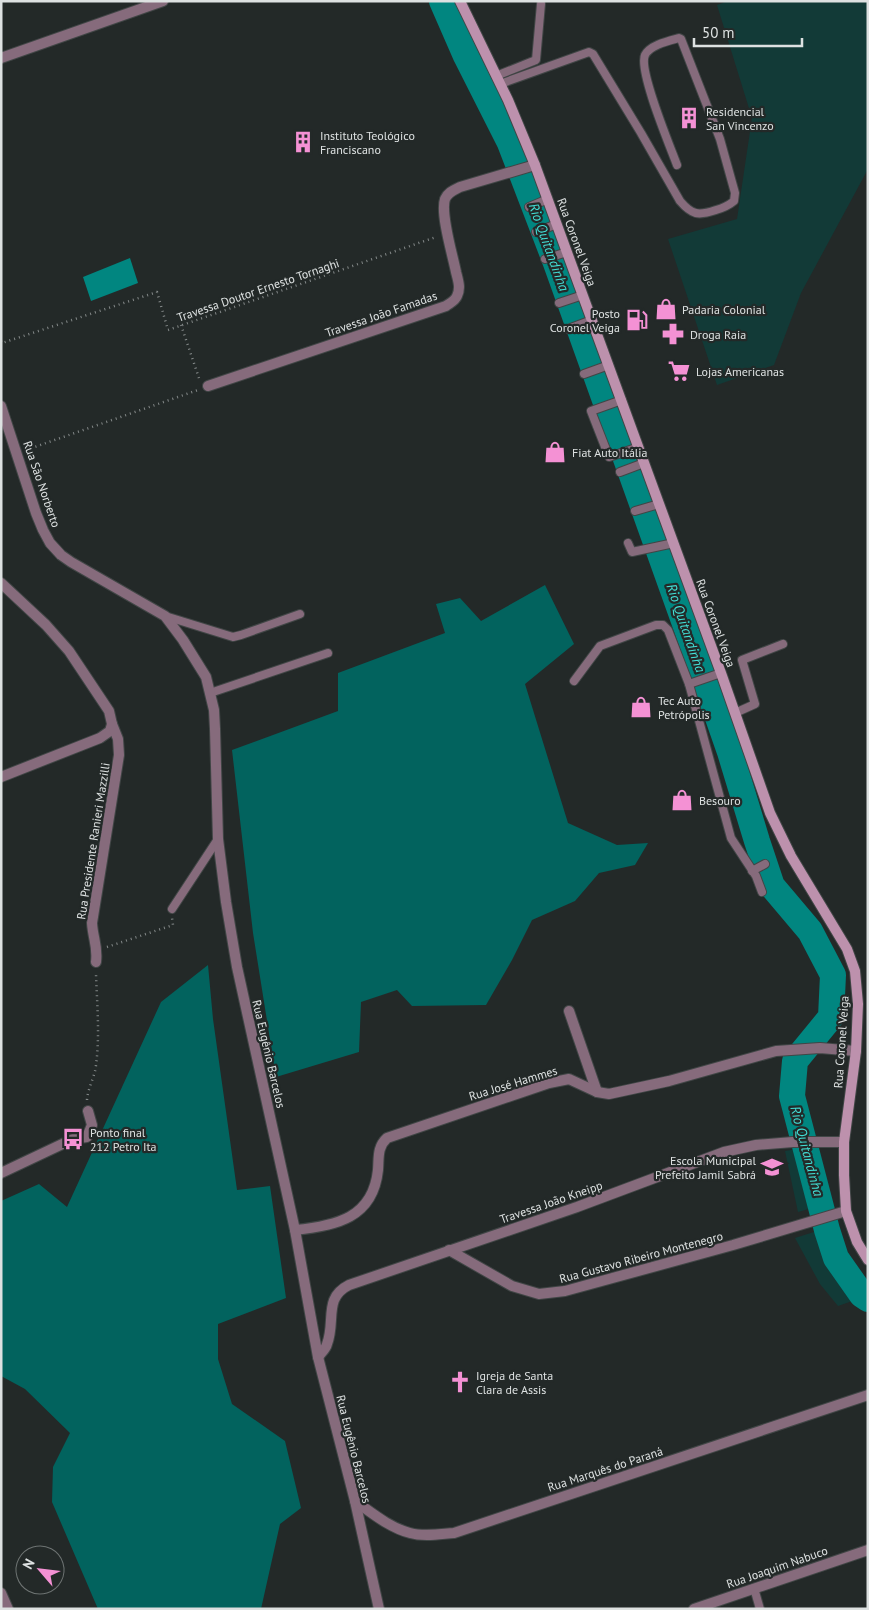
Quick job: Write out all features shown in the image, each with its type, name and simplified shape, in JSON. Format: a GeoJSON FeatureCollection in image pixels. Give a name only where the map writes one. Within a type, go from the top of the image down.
{"type":"FeatureCollection","features":[{"type":"Feature","properties":{"kind":"main road","name":"Rua Coronel Veiga"},"geometry":{"type":"LineString","coordinates":[[460,1],[536,166],[544,200],[562,254],[579,297],[592,320],[609,365],[617,402],[639,447],[770,813],[780,836],[847,948],[855,971],[858,1004],[856,1051],[844,1142],[846,1211],[857,1242],[868,1260]]}},
{"type":"Feature","properties":{"kind":"street"},"geometry":{"type":"LineString","coordinates":[[1,58],[163,1]]}},
{"type":"Feature","properties":{"kind":"street","name":"Travessa João Famadas"},"geometry":{"type":"LineString","coordinates":[[208,386],[446,306],[454,301],[459,287],[447,234],[444,212],[446,197],[460,187],[536,166]]}},
{"type":"Feature","properties":{"kind":"street","name":"Rua São Norberto"},"geometry":{"type":"LineString","coordinates":[[2,413],[18,453],[43,530],[50,543],[61,555],[71,562]]}},
{"type":"Feature","properties":{"kind":"street","name":"Rua Eugênio Barcelos"},"geometry":{"type":"LineString","coordinates":[[71,562],[165,616],[183,640],[206,677],[215,729],[218,840],[237,966],[295,1230],[318,1357],[355,1501],[379,1609]]}},
{"type":"Feature","properties":{"kind":"street","name":"Rua Presidente Ranieri Mazzilli"},"geometry":{"type":"LineString","coordinates":[[1,582],[46,625],[69,651],[109,710],[118,739],[119,755],[92,923],[93,936],[98,950],[96,962]]}},
{"type":"Feature","properties":{"kind":"street"},"geometry":{"type":"LineString","coordinates":[[1,777],[100,738],[110,731],[112,724]]}},
{"type":"Feature","properties":{"kind":"street"},"geometry":{"type":"LineString","coordinates":[[569,1011],[597,1092]]}},
{"type":"Feature","properties":{"kind":"street","name":"Rua José Hammes"},"geometry":{"type":"LineString","coordinates":[[295,1230],[334,1223],[358,1212],[364,1206],[377,1180],[379,1147],[387,1138],[549,1083],[569,1079],[597,1092],[609,1094],[641,1088],[776,1051],[820,1048],[856,1051]]}},
{"type":"Feature","properties":{"kind":"street"},"geometry":{"type":"LineString","coordinates":[[1,1172],[73,1139],[87,1137],[92,1125],[88,1111]]}},
{"type":"Feature","properties":{"kind":"street","name":"Travessa João Kneipp"},"geometry":{"type":"LineString","coordinates":[[318,1357],[327,1344],[332,1321],[332,1303],[340,1289],[348,1285],[578,1207],[724,1152],[756,1145],[793,1142],[844,1142]]}},
{"type":"Feature","properties":{"kind":"street","name":"Rua Gustavo Ribeiro Montenegro"},"geometry":{"type":"LineString","coordinates":[[449,1250],[512,1286],[539,1294],[565,1292],[846,1211]]}},
{"type":"Feature","properties":{"kind":"street","name":"Rua Marquês do Paraná"},"geometry":{"type":"LineString","coordinates":[[355,1501],[384,1522],[410,1533],[432,1535],[454,1533],[868,1396]]}},
{"type":"Feature","properties":{"kind":"street","name":"Rua Joaquim Nabuco"},"geometry":{"type":"LineString","coordinates":[[694,1609],[868,1550]]}},
{"type":"Feature","properties":{"kind":"street"},"geometry":{"type":"LineString","coordinates":[[1,1593],[8,1609]]}},
{"type":"Feature","properties":{"kind":"lane"},"geometry":{"type":"LineString","coordinates":[[498,80],[536,60],[541,4]]}},
{"type":"Feature","properties":{"kind":"lane"},"geometry":{"type":"LineString","coordinates":[[498,80],[589,52],[593,54],[680,201],[687,209],[698,215],[707,213],[727,206],[734,201],[735,194],[716,130],[695,73],[679,38],[648,50],[644,57],[649,88],[677,165]]}},
{"type":"Feature","properties":{"kind":"lane"},"geometry":{"type":"LineString","coordinates":[[529,206],[544,200]]}},
{"type":"Feature","properties":{"kind":"lane"},"geometry":{"type":"LineString","coordinates":[[536,232],[552,226]]}},
{"type":"Feature","properties":{"kind":"lane"},"geometry":{"type":"LineString","coordinates":[[546,259],[562,254]]}},
{"type":"Feature","properties":{"kind":"lane"},"geometry":{"type":"LineString","coordinates":[[559,303],[579,297]]}},
{"type":"Feature","properties":{"kind":"lane"},"geometry":{"type":"LineString","coordinates":[[568,329],[592,320]]}},
{"type":"Feature","properties":{"kind":"lane"},"geometry":{"type":"LineString","coordinates":[[584,374],[609,365]]}},
{"type":"Feature","properties":{"kind":"lane"},"geometry":{"type":"LineString","coordinates":[[617,402],[591,411],[610,457],[639,447]]}},
{"type":"Feature","properties":{"kind":"lane"},"geometry":{"type":"LineString","coordinates":[[620,472],[644,463]]}},
{"type":"Feature","properties":{"kind":"lane"},"geometry":{"type":"LineString","coordinates":[[635,511],[659,504]]}},
{"type":"Feature","properties":{"kind":"lane"},"geometry":{"type":"LineString","coordinates":[[628,542],[632,552],[674,543]]}},
{"type":"Feature","properties":{"kind":"lane"},"geometry":{"type":"LineString","coordinates":[[165,616],[233,637],[300,614]]}},
{"type":"Feature","properties":{"kind":"lane"},"geometry":{"type":"LineString","coordinates":[[574,681],[600,646],[656,625],[663,625],[668,630],[688,684],[731,838],[756,876],[762,892]]}},
{"type":"Feature","properties":{"kind":"lane"},"geometry":{"type":"LineString","coordinates":[[735,713],[755,704],[742,660],[783,644]]}},
{"type":"Feature","properties":{"kind":"lane"},"geometry":{"type":"LineString","coordinates":[[210,693],[328,653]]}},
{"type":"Feature","properties":{"kind":"lane"},"geometry":{"type":"LineString","coordinates":[[688,684],[721,673]]}},
{"type":"Feature","properties":{"kind":"lane"},"geometry":{"type":"LineString","coordinates":[[172,909],[218,840]]}},
{"type":"Feature","properties":{"kind":"lane"},"geometry":{"type":"LineString","coordinates":[[752,870],[764,864]]}},
{"type":"Feature","properties":{"kind":"lane"},"geometry":{"type":"LineString","coordinates":[[754,1588],[760,1609]]}},
{"type":"Feature","properties":{"kind":"path","name":"Travessa Doutor Ernesto Tornaghi"},"geometry":{"type":"LineString","coordinates":[[1,340],[2,343],[157,292],[168,330],[444,235]]}},
{"type":"Feature","properties":{"kind":"path"},"geometry":{"type":"LineString","coordinates":[[18,453],[208,386],[198,377],[181,325]]}},
{"type":"Feature","properties":{"kind":"path"},"geometry":{"type":"LineString","coordinates":[[98,950],[173,926],[172,909]]}},
{"type":"Feature","properties":{"kind":"path"},"geometry":{"type":"LineString","coordinates":[[88,1111],[88,1092],[96,1068],[98,1045],[96,962]]}},
{"type":"Feature","properties":{"kind":"shaded area"},"geometry":{"type":"Polygon","coordinates":[[[728,1],[868,1],[868,169],[801,293],[774,365],[717,385],[668,239],[737,219],[752,118],[717,5],[728,1]]]}},
{"type":"Feature","properties":{"kind":"shaded area"},"geometry":{"type":"Polygon","coordinates":[[[130,258],[138,283],[91,301],[83,277],[130,258]]]}},
{"type":"Feature","properties":{"kind":"shaded area"},"geometry":{"type":"Polygon","coordinates":[[[545,585],[574,644],[525,684],[568,823],[617,845],[648,843],[635,865],[599,873],[575,901],[532,920],[486,1005],[412,1006],[397,990],[361,1002],[359,1052],[276,1077],[253,933],[232,750],[338,711],[338,673],[445,633],[436,604],[460,598],[481,621],[545,585]]]}},
{"type":"Feature","properties":{"kind":"shaded area"},"geometry":{"type":"Polygon","coordinates":[[[208,965],[213,1019],[237,1190],[270,1186],[286,1298],[218,1324],[218,1359],[232,1404],[285,1441],[301,1508],[280,1524],[261,1609],[98,1609],[52,1502],[53,1467],[70,1433],[25,1389],[1,1376],[1,1201],[39,1184],[67,1207],[161,1002],[208,965]]]}},
{"type":"Feature","properties":{"kind":"shaded area"},"geometry":{"type":"Polygon","coordinates":[[[802,1148],[816,1207],[798,1212],[785,1151],[802,1148]]]}},
{"type":"Feature","properties":{"kind":"shaded area"},"geometry":{"type":"Polygon","coordinates":[[[817,1231],[829,1259],[858,1299],[838,1306],[820,1284],[795,1238],[817,1231]]]}},
{"type":"Feature","properties":{"kind":"waterway","name":"Rio Quitandinha"},"geometry":{"type":"LineString","coordinates":[[442,1],[466,56],[510,143],[556,263],[730,752],[772,886],[810,931],[833,975],[831,1017],[795,1061],[792,1096],[836,1258],[862,1295],[868,1299]]}},
{"type":"Feature","properties":{"kind":"place","name":"Residencial San Vincenzo"},"geometry":{"type":"Point","coordinates":[689,118]}},
{"type":"Feature","properties":{"kind":"place","name":"Instituto Teológico Franciscano"},"geometry":{"type":"Point","coordinates":[303,142]}},
{"type":"Feature","properties":{"kind":"place","name":"Padaria Colonial"},"geometry":{"type":"Point","coordinates":[666,309]}},
{"type":"Feature","properties":{"kind":"place","name":"Posto Coronel Veiga"},"geometry":{"type":"Point","coordinates":[637,320]}},
{"type":"Feature","properties":{"kind":"place","name":"Droga Raia"},"geometry":{"type":"Point","coordinates":[673,334]}},
{"type":"Feature","properties":{"kind":"place","name":"Lojas Americanas"},"geometry":{"type":"Point","coordinates":[679,371]}},
{"type":"Feature","properties":{"kind":"place","name":"Fiat Auto Itália"},"geometry":{"type":"Point","coordinates":[555,452]}},
{"type":"Feature","properties":{"kind":"place","name":"Tec Auto Petrópolis"},"geometry":{"type":"Point","coordinates":[641,707]}},
{"type":"Feature","properties":{"kind":"place","name":"Besouro"},"geometry":{"type":"Point","coordinates":[682,800]}},
{"type":"Feature","properties":{"kind":"place","name":"Ponto final 212 Petro Ita"},"geometry":{"type":"Point","coordinates":[73,1139]}},
{"type":"Feature","properties":{"kind":"place","name":"Escola Municipal Prefeito Jamil Sabrá"},"geometry":{"type":"Point","coordinates":[772,1167]}},
{"type":"Feature","properties":{"kind":"place","name":"Igreja de Santa Clara de Assis"},"geometry":{"type":"Point","coordinates":[460,1382]}}]}
